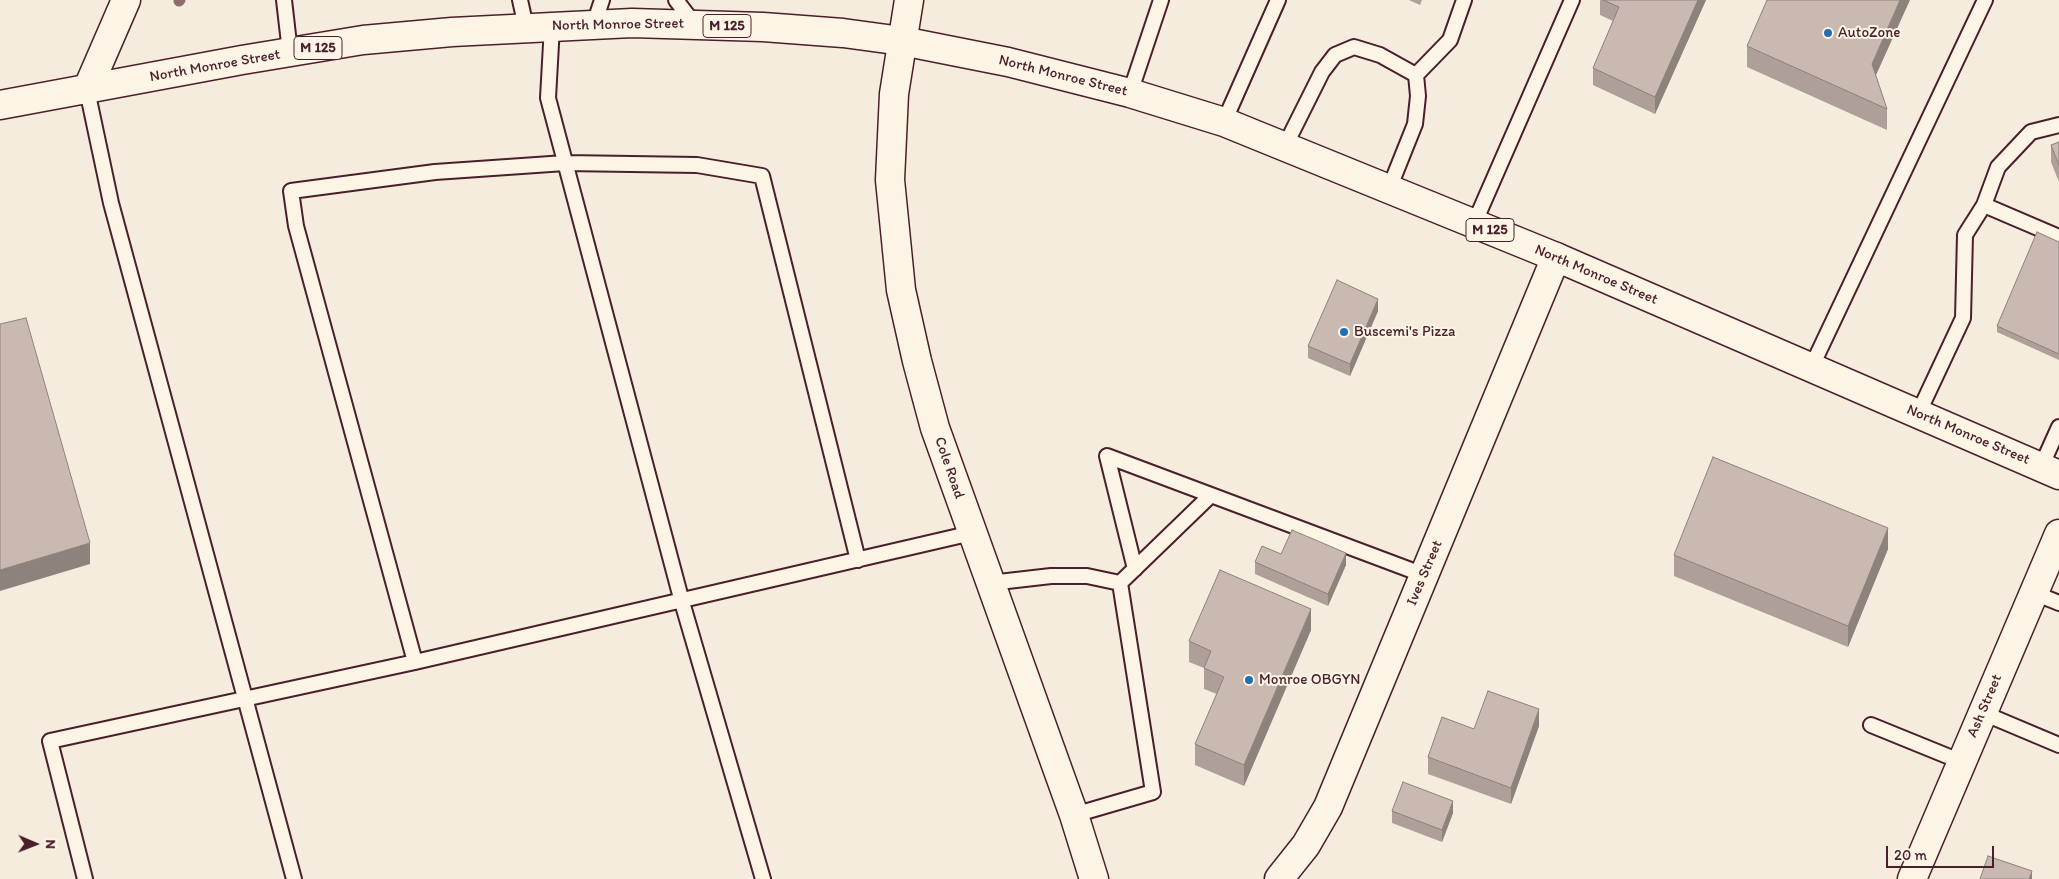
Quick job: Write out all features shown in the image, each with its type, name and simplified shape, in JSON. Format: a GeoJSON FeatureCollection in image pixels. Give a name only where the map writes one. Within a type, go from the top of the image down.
{"type":"FeatureCollection","features":[{"type":"Feature","properties":{"kind":"main road"},"geometry":{"type":"LineString","coordinates":[[88,90],[126,0]]}},
{"type":"Feature","properties":{"kind":"main road","name":"Cole Road"},"geometry":{"type":"LineString","coordinates":[[909,0],[894,94],[890,180],[901,290],[935,428],[1074,815],[1094,879]]}},
{"type":"Feature","properties":{"kind":"main road","name":"North Monroe Street"},"geometry":{"type":"LineString","coordinates":[[0,105],[363,40],[539,26],[598,12],[695,25],[843,33],[902,41],[1008,62],[1130,93],[1224,122],[1556,258],[2050,471]]}},
{"type":"Feature","properties":{"kind":"main road","name":"Ives Street"},"geometry":{"type":"LineString","coordinates":[[1279,879],[1306,845],[1328,807],[1556,258]]}},
{"type":"Feature","properties":{"kind":"main road","name":"Ash Street"},"geometry":{"type":"LineString","coordinates":[[1912,879],[2059,534]]}},
{"type":"Feature","properties":{"kind":"lane"},"geometry":{"type":"LineString","coordinates":[[284,0],[290,52]]}},
{"type":"Feature","properties":{"kind":"lane"},"geometry":{"type":"LineString","coordinates":[[520,0],[539,26],[548,98],[565,163],[682,602],[763,879]]}},
{"type":"Feature","properties":{"kind":"lane"},"geometry":{"type":"LineString","coordinates":[[676,0],[695,25]]}},
{"type":"Feature","properties":{"kind":"lane"},"geometry":{"type":"LineString","coordinates":[[1130,93],[1161,0]]}},
{"type":"Feature","properties":{"kind":"lane"},"geometry":{"type":"LineString","coordinates":[[1224,122],[1278,0]]}},
{"type":"Feature","properties":{"kind":"lane"},"geometry":{"type":"LineString","coordinates":[[1389,189],[1415,124],[1418,96],[1416,75],[1450,40],[1464,0]]}},
{"type":"Feature","properties":{"kind":"lane"},"geometry":{"type":"LineString","coordinates":[[1474,224],[1572,0]]}},
{"type":"Feature","properties":{"kind":"lane"},"geometry":{"type":"LineString","coordinates":[[1812,368],[1985,0]]}},
{"type":"Feature","properties":{"kind":"lane"},"geometry":{"type":"LineString","coordinates":[[1285,146],[1322,72],[1335,55],[1354,47],[1380,55],[1416,75]]}},
{"type":"Feature","properties":{"kind":"lane"},"geometry":{"type":"LineString","coordinates":[[88,90],[111,203],[294,879]]}},
{"type":"Feature","properties":{"kind":"lane"},"geometry":{"type":"LineString","coordinates":[[1918,414],[1963,318],[1965,235],[1984,205],[1998,167],[2031,132],[2059,125]]}},
{"type":"Feature","properties":{"kind":"lane"},"geometry":{"type":"LineString","coordinates":[[415,662],[296,226],[291,191],[435,172],[565,163],[696,165],[762,176],[858,560]]}},
{"type":"Feature","properties":{"kind":"lane"},"geometry":{"type":"LineString","coordinates":[[1984,205],[2059,237]]}},
{"type":"Feature","properties":{"kind":"lane"},"geometry":{"type":"LineString","coordinates":[[2050,471],[2059,427]]}},
{"type":"Feature","properties":{"kind":"lane"},"geometry":{"type":"LineString","coordinates":[[1135,569],[1107,456],[1424,576]]}},
{"type":"Feature","properties":{"kind":"lane"},"geometry":{"type":"LineString","coordinates":[[1120,583],[1211,495]]}},
{"type":"Feature","properties":{"kind":"lane"},"geometry":{"type":"LineString","coordinates":[[85,879],[50,741],[247,700],[682,602],[972,533]]}},
{"type":"Feature","properties":{"kind":"lane"},"geometry":{"type":"LineString","coordinates":[[990,583],[1060,576],[1087,576],[1120,583]]}},
{"type":"Feature","properties":{"kind":"lane"},"geometry":{"type":"LineString","coordinates":[[1074,815],[1153,792],[1120,583]]}},
{"type":"Feature","properties":{"kind":"lane"},"geometry":{"type":"LineString","coordinates":[[2034,593],[2059,603]]}},
{"type":"Feature","properties":{"kind":"lane"},"geometry":{"type":"LineString","coordinates":[[1983,713],[2059,745]]}},
{"type":"Feature","properties":{"kind":"lane"},"geometry":{"type":"LineString","coordinates":[[1871,724],[1962,762]]}},
{"type":"Feature","properties":{"kind":"building"},"geometry":{"type":"Polygon","coordinates":[[[1603,0],[1698,0],[1655,97],[1593,68],[1619,7],[1603,0]]]}},
{"type":"Feature","properties":{"kind":"building","name":"AutoZone"},"geometry":{"type":"Polygon","coordinates":[[[1767,0],[1900,0],[1872,64],[1887,109],[1747,46],[1767,0]]]}},
{"type":"Feature","properties":{"kind":"building"},"geometry":{"type":"Polygon","coordinates":[[[2059,142],[2059,165],[2051,145],[2059,142]]]}},
{"type":"Feature","properties":{"kind":"building"},"geometry":{"type":"Polygon","coordinates":[[[2037,232],[2059,242],[2059,354],[1997,326],[2037,232]]]}},
{"type":"Feature","properties":{"kind":"building"},"geometry":{"type":"Polygon","coordinates":[[[1337,280],[1378,299],[1350,364],[1308,346],[1337,280]]]}},
{"type":"Feature","properties":{"kind":"building"},"geometry":{"type":"Polygon","coordinates":[[[26,318],[90,543],[0,570],[0,324],[26,318]]]}},
{"type":"Feature","properties":{"kind":"building"},"geometry":{"type":"Polygon","coordinates":[[[1713,457],[1888,528],[1848,626],[1674,555],[1713,457]]]}},
{"type":"Feature","properties":{"kind":"building"},"geometry":{"type":"Polygon","coordinates":[[[1292,530],[1346,553],[1328,594],[1255,562],[1262,546],[1281,554],[1292,530]]]}},
{"type":"Feature","properties":{"kind":"building","name":"Monroe OBGYN"},"geometry":{"type":"Polygon","coordinates":[[[1220,570],[1311,609],[1244,765],[1195,744],[1224,677],[1204,668],[1211,651],[1189,641],[1220,570]]]}},
{"type":"Feature","properties":{"kind":"building"},"geometry":{"type":"Polygon","coordinates":[[[1488,691],[1539,709],[1511,788],[1428,757],[1442,717],[1474,729],[1488,691]]]}},
{"type":"Feature","properties":{"kind":"building"},"geometry":{"type":"Polygon","coordinates":[[[1403,782],[1453,801],[1442,830],[1392,811],[1403,782]]]}},
{"type":"Feature","properties":{"kind":"building"},"geometry":{"type":"Polygon","coordinates":[[[1988,856],[2032,871],[2029,879],[1980,879],[1988,856]]]}},
{"type":"Feature","properties":{"kind":"place","name":"AutoZone"},"geometry":{"type":"Point","coordinates":[1828,33]}},
{"type":"Feature","properties":{"kind":"place","name":"Buscemi's Pizza"},"geometry":{"type":"Point","coordinates":[1344,332]}},
{"type":"Feature","properties":{"kind":"place","name":"Monroe OBGYN"},"geometry":{"type":"Point","coordinates":[1249,680]}}]}
